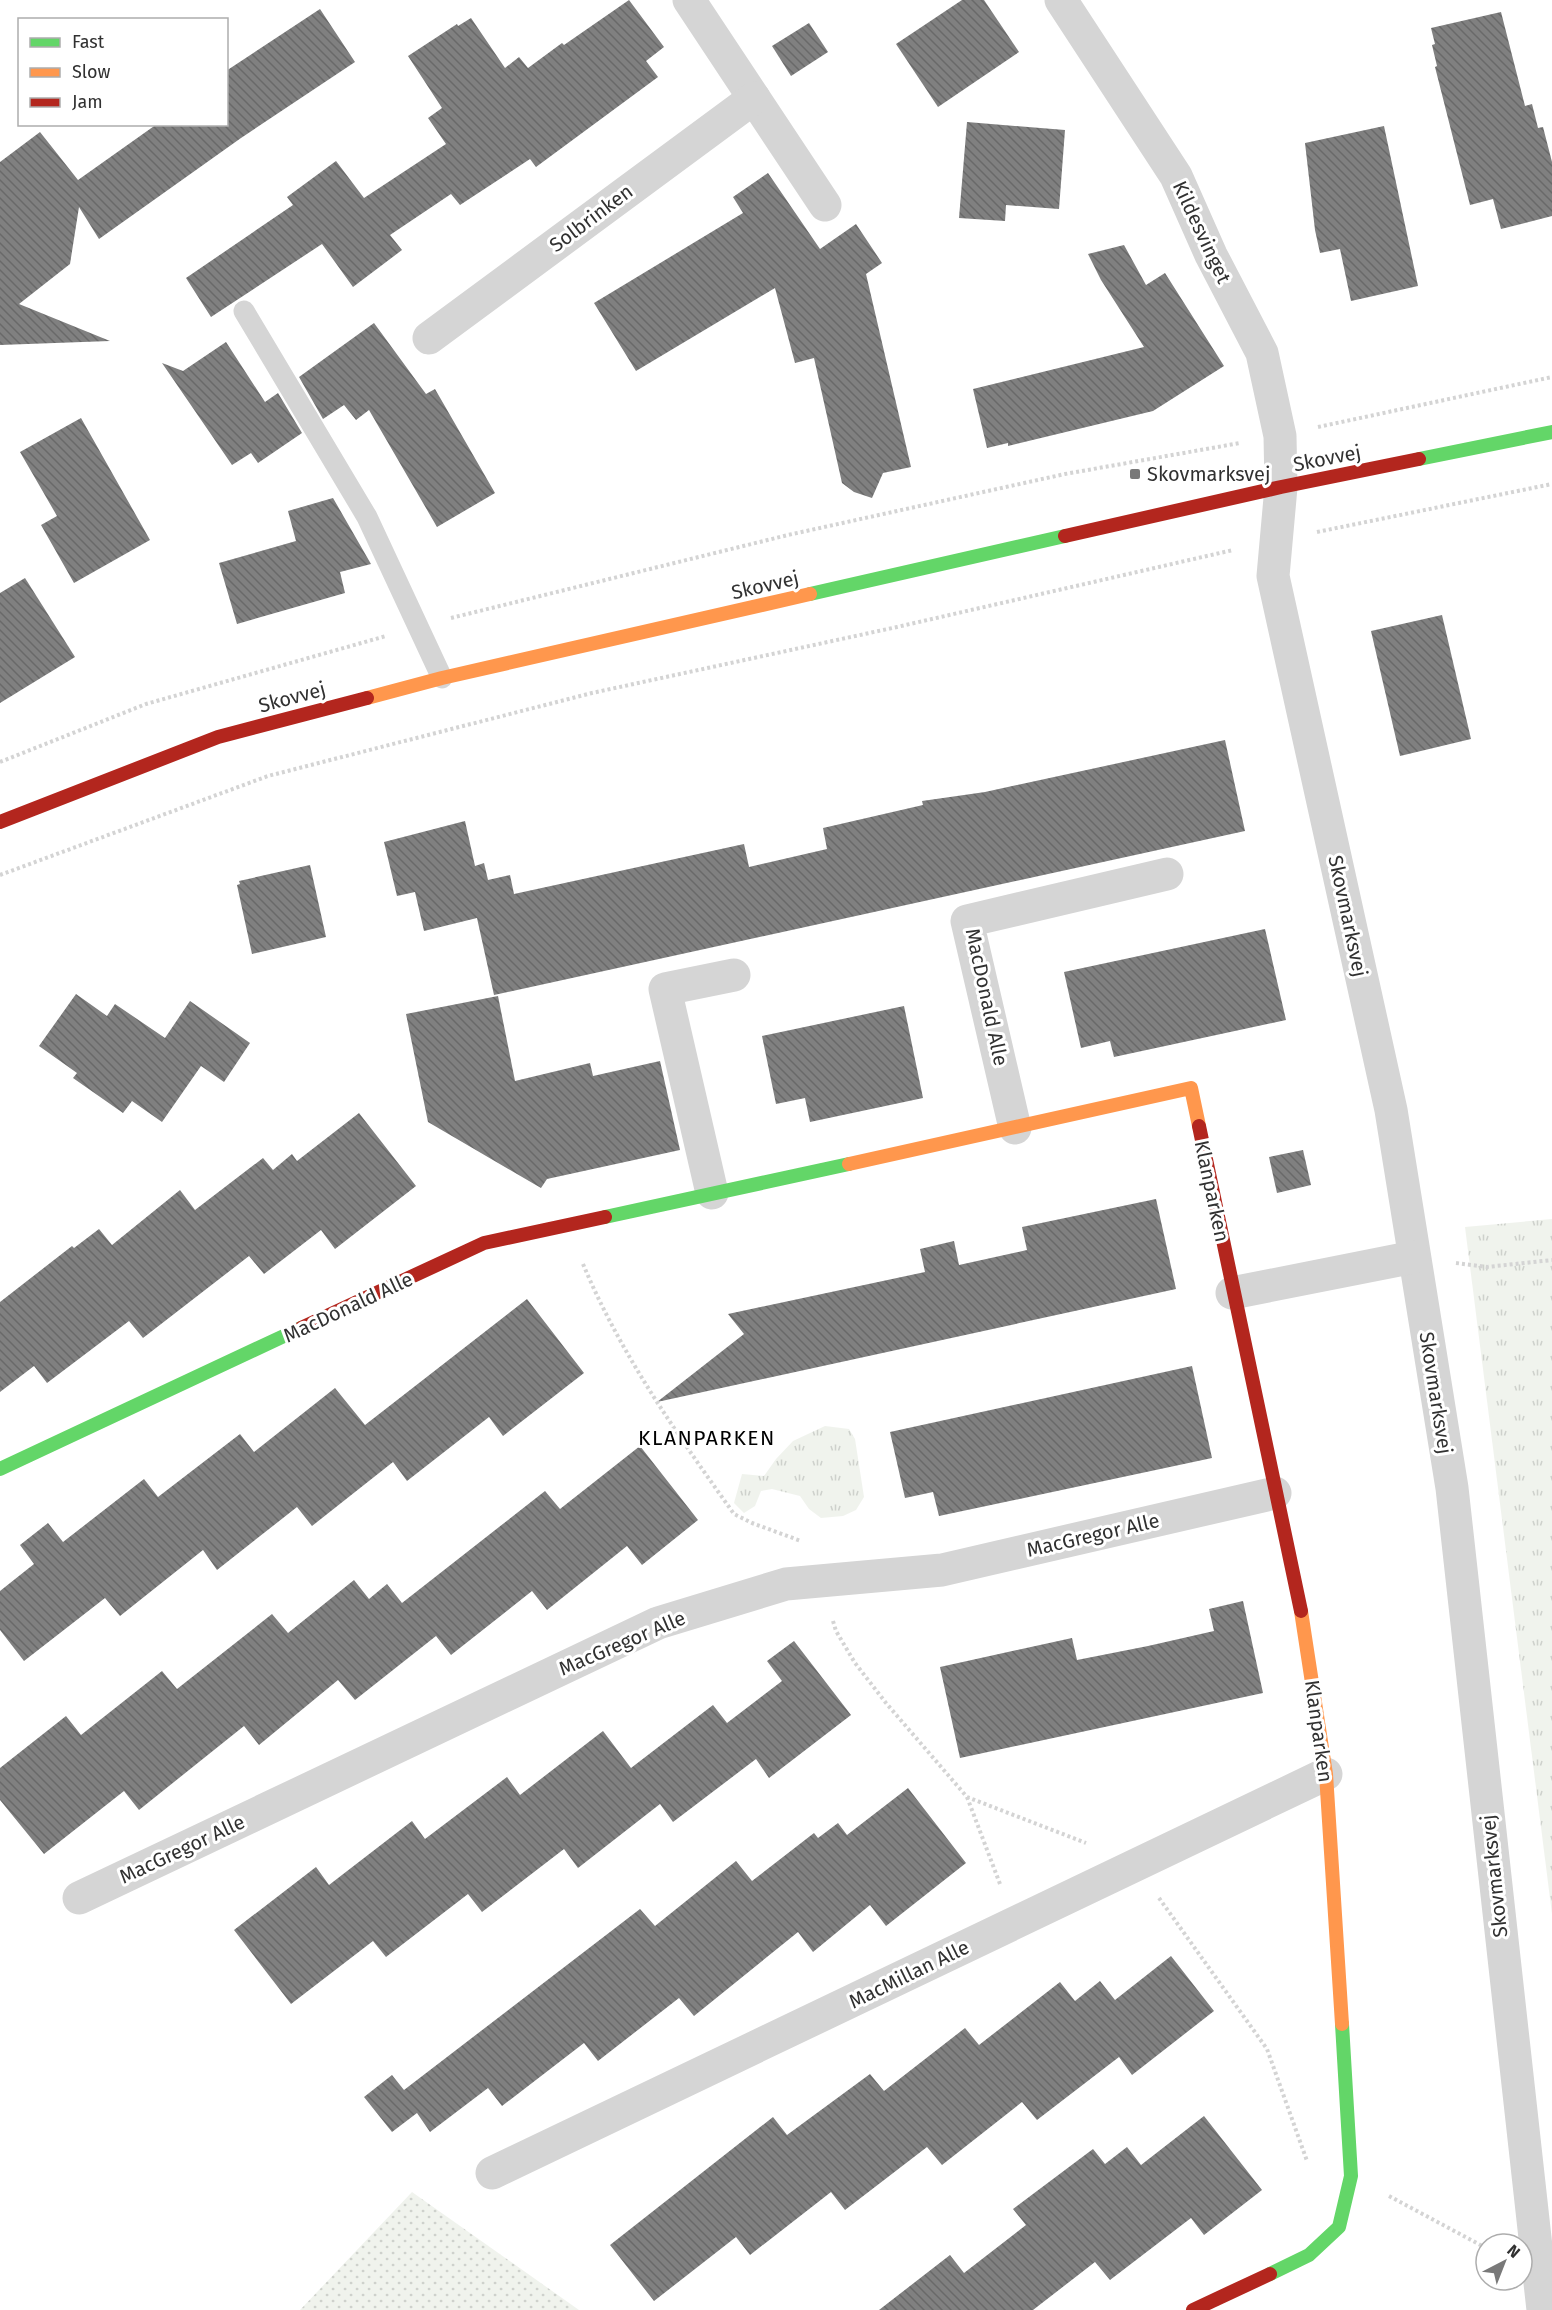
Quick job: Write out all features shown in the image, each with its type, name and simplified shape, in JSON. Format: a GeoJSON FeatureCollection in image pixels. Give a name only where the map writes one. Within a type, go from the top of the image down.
{"type":"FeatureCollection","features":[{"type":"Feature","properties":{"kind":"street"},"geometry":{"type":"LineString","coordinates":[[689,0],[825,205]]}},
{"type":"Feature","properties":{"kind":"street","name":"Kildesvinget"},"geometry":{"type":"LineString","coordinates":[[1061,0],[1176,176],[1214,261],[1262,353],[1280,436],[1281,487]]}},
{"type":"Feature","properties":{"kind":"street","name":"Solbrinken"},"geometry":{"type":"LineString","coordinates":[[429,338],[754,98]]}},
{"type":"Feature","properties":{"kind":"street","name":"Skovvej"},"geometry":{"type":"LineString","coordinates":[[0,822],[218,737],[442,678],[1281,487],[1552,432]]}},
{"type":"Feature","properties":{"kind":"street","name":"Skovmarksvej"},"geometry":{"type":"LineString","coordinates":[[1281,487],[1273,576],[1391,1110],[1452,1488],[1543,2310]]}},
{"type":"Feature","properties":{"kind":"street","name":"MacDonald Alle"},"geometry":{"type":"LineString","coordinates":[[1015,1128],[967,921],[1167,874]]}},
{"type":"Feature","properties":{"kind":"street"},"geometry":{"type":"LineString","coordinates":[[712,1193],[665,989],[734,975]]}},
{"type":"Feature","properties":{"kind":"street","name":"MacDonald Alle"},"geometry":{"type":"LineString","coordinates":[[0,1469],[484,1243],[1191,1088]]}},
{"type":"Feature","properties":{"kind":"street","name":"Klanparken"},"geometry":{"type":"LineString","coordinates":[[1191,1088],[1305,1629],[1326,1774],[1351,2176],[1339,2227],[1309,2255],[1193,2310]]}},
{"type":"Feature","properties":{"kind":"street"},"geometry":{"type":"LineString","coordinates":[[1233,1293],[1414,1257]]}},
{"type":"Feature","properties":{"kind":"street","name":"MacGregor Alle"},"geometry":{"type":"LineString","coordinates":[[79,1898],[658,1623],[786,1584],[942,1570],[1275,1493]]}},
{"type":"Feature","properties":{"kind":"street","name":"MacMillan Alle"},"geometry":{"type":"LineString","coordinates":[[492,2173],[1326,1774]]}},
{"type":"Feature","properties":{"kind":"lane"},"geometry":{"type":"LineString","coordinates":[[244,311],[367,517],[442,678]]}},
{"type":"Feature","properties":{"kind":"path"},"geometry":{"type":"LineString","coordinates":[[0,762],[146,704],[475,611],[799,532],[1065,474],[1280,436],[1552,377]]}},
{"type":"Feature","properties":{"kind":"path"},"geometry":{"type":"LineString","coordinates":[[0,875],[268,776],[592,693],[897,627],[1391,515],[1451,506],[1552,484]]}},
{"type":"Feature","properties":{"kind":"path"},"geometry":{"type":"LineString","coordinates":[[567,1225],[597,1298],[644,1383],[734,1514],[818,1548],[820,1582],[836,1631],[855,1663],[886,1703],[967,1797],[1000,1885],[1012,1925]]}},
{"type":"Feature","properties":{"kind":"path"},"geometry":{"type":"LineString","coordinates":[[1414,1257],[1487,1267],[1552,1260]]}},
{"type":"Feature","properties":{"kind":"path"},"geometry":{"type":"LineString","coordinates":[[967,1797],[1098,1848],[1135,1866],[1182,1928],[1267,2049],[1310,2168],[1316,2178],[1351,2176],[1474,2242]]}},
{"type":"Feature","properties":{"kind":"green space"},"geometry":{"type":"Polygon","coordinates":[[[1552,1219],[1552,1914],[1465,1227],[1552,1219]]]}},
{"type":"Feature","properties":{"kind":"green space"},"geometry":{"type":"Polygon","coordinates":[[[825,1426],[849,1429],[855,1439],[864,1497],[856,1510],[843,1516],[821,1518],[809,1509],[800,1496],[772,1489],[761,1491],[755,1506],[744,1513],[734,1503],[742,1474],[764,1476],[793,1441],[825,1426]]]}},
{"type":"Feature","properties":{"kind":"green space"},"geometry":{"type":"Polygon","coordinates":[[[412,2192],[579,2310],[300,2310],[412,2192]]]}},
{"type":"Feature","properties":{"kind":"building"},"geometry":{"type":"Polygon","coordinates":[[[629,0],[664,47],[646,61],[658,77],[536,167],[530,159],[460,205],[451,194],[390,235],[402,250],[353,287],[322,244],[211,317],[186,278],[293,205],[287,197],[336,161],[364,198],[446,144],[428,118],[442,108],[408,56],[457,24],[458,26],[471,18],[505,68],[519,57],[528,68],[629,0]]]}},
{"type":"Feature","properties":{"kind":"building"},"geometry":{"type":"Polygon","coordinates":[[[962,0],[984,0],[1019,52],[938,107],[896,44],[962,0]]]}},
{"type":"Feature","properties":{"kind":"building"},"geometry":{"type":"Polygon","coordinates":[[[320,9],[355,62],[241,138],[99,239],[79,207],[70,264],[19,304],[110,341],[0,345],[0,162],[40,132],[78,180],[154,126],[228,126],[228,70],[320,9]]]}},
{"type":"Feature","properties":{"kind":"building"},"geometry":{"type":"Polygon","coordinates":[[[1501,12],[1525,106],[1532,104],[1538,128],[1543,127],[1552,162],[1552,216],[1501,229],[1493,199],[1470,205],[1435,67],[1437,66],[1432,45],[1435,44],[1431,28],[1501,12]]]}},
{"type":"Feature","properties":{"kind":"building"},"geometry":{"type":"Polygon","coordinates":[[[809,23],[828,52],[791,76],[772,46],[809,23]]]}},
{"type":"Feature","properties":{"kind":"building"},"geometry":{"type":"Polygon","coordinates":[[[967,122],[1065,130],[1059,209],[1006,205],[1005,221],[959,218],[967,122]]]}},
{"type":"Feature","properties":{"kind":"building"},"geometry":{"type":"Polygon","coordinates":[[[1384,126],[1418,286],[1351,301],[1340,249],[1320,253],[1315,230],[1305,143],[1384,126]]]}},
{"type":"Feature","properties":{"kind":"building"},"geometry":{"type":"Polygon","coordinates":[[[768,173],[820,249],[856,224],[882,263],[866,274],[911,467],[883,473],[872,498],[854,492],[842,483],[814,358],[795,363],[775,288],[636,371],[594,303],[743,213],[733,197],[768,173]]]}},
{"type":"Feature","properties":{"kind":"building"},"geometry":{"type":"Polygon","coordinates":[[[1124,245],[1146,285],[1165,273],[1224,366],[1153,411],[1008,446],[1008,443],[987,448],[973,389],[1144,347],[1101,280],[1088,254],[1124,245]]]}},
{"type":"Feature","properties":{"kind":"building"},"geometry":{"type":"Polygon","coordinates":[[[374,323],[426,394],[435,389],[495,493],[437,527],[369,410],[356,420],[344,405],[323,419],[299,377],[374,323]]]}},
{"type":"Feature","properties":{"kind":"building"},"geometry":{"type":"Polygon","coordinates":[[[226,342],[265,402],[278,393],[302,433],[258,463],[251,453],[232,465],[162,363],[183,371],[226,342]]]}},
{"type":"Feature","properties":{"kind":"building"},"geometry":{"type":"Polygon","coordinates":[[[81,418],[150,540],[74,583],[41,525],[57,516],[20,452],[81,418]]]}},
{"type":"Feature","properties":{"kind":"building"},"geometry":{"type":"Polygon","coordinates":[[[333,498],[371,564],[340,572],[345,593],[237,624],[219,563],[296,541],[288,511],[333,498]]]}},
{"type":"Feature","properties":{"kind":"building"},"geometry":{"type":"Polygon","coordinates":[[[25,578],[75,657],[0,703],[0,593],[25,578]]]}},
{"type":"Feature","properties":{"kind":"building"},"geometry":{"type":"Polygon","coordinates":[[[1442,615],[1471,739],[1400,756],[1371,631],[1442,615]]]}},
{"type":"Feature","properties":{"kind":"building"},"geometry":{"type":"Polygon","coordinates":[[[1225,740],[1245,831],[494,995],[477,918],[424,931],[415,892],[397,896],[384,842],[465,821],[475,866],[484,863],[488,880],[510,875],[514,894],[744,844],[749,867],[827,849],[823,828],[923,805],[922,801],[985,792],[1225,740]]]}},
{"type":"Feature","properties":{"kind":"building"},"geometry":{"type":"Polygon","coordinates":[[[310,865],[326,937],[252,954],[237,885],[240,884],[239,881],[310,865]]]}},
{"type":"Feature","properties":{"kind":"building"},"geometry":{"type":"Polygon","coordinates":[[[1265,929],[1286,1020],[1114,1057],[1110,1041],[1081,1048],[1064,972],[1265,929]]]}},
{"type":"Feature","properties":{"kind":"building"},"geometry":{"type":"Polygon","coordinates":[[[76,994],[107,1016],[115,1004],[165,1038],[190,1001],[250,1043],[224,1082],[201,1066],[162,1122],[132,1101],[123,1113],[73,1078],[77,1073],[39,1046],[76,994]]]}},
{"type":"Feature","properties":{"kind":"building"},"geometry":{"type":"Polygon","coordinates":[[[498,996],[515,1081],[590,1063],[593,1076],[660,1061],[680,1150],[547,1179],[541,1188],[428,1122],[406,1014],[498,996]]]}},
{"type":"Feature","properties":{"kind":"building"},"geometry":{"type":"Polygon","coordinates":[[[904,1006],[923,1098],[810,1122],[805,1098],[776,1104],[762,1036],[904,1006]]]}},
{"type":"Feature","properties":{"kind":"building"},"geometry":{"type":"Polygon","coordinates":[[[359,1113],[416,1186],[335,1249],[321,1230],[264,1274],[249,1256],[143,1338],[129,1321],[47,1383],[34,1366],[0,1392],[0,1302],[72,1246],[74,1248],[99,1229],[112,1245],[180,1190],[195,1210],[263,1158],[273,1170],[292,1154],[297,1161],[359,1113]]]}},
{"type":"Feature","properties":{"kind":"building"},"geometry":{"type":"Polygon","coordinates":[[[1303,1150],[1311,1185],[1277,1193],[1269,1157],[1303,1150]]]}},
{"type":"Feature","properties":{"kind":"building"},"geometry":{"type":"Polygon","coordinates":[[[1156,1199],[1176,1289],[657,1402],[744,1334],[728,1314],[925,1272],[920,1249],[954,1241],[959,1265],[1027,1250],[1022,1227],[1156,1199]]]}},
{"type":"Feature","properties":{"kind":"building"},"geometry":{"type":"Polygon","coordinates":[[[527,1299],[584,1373],[503,1436],[489,1417],[407,1481],[393,1462],[312,1526],[297,1507],[217,1570],[203,1550],[120,1616],[105,1598],[24,1661],[0,1630],[0,1591],[34,1564],[20,1545],[48,1523],[63,1542],[144,1479],[158,1497],[240,1434],[254,1452],[335,1388],[365,1425],[527,1299]]]}},
{"type":"Feature","properties":{"kind":"building"},"geometry":{"type":"Polygon","coordinates":[[[1192,1366],[1212,1458],[939,1516],[933,1492],[905,1498],[890,1432],[1192,1366]]]}},
{"type":"Feature","properties":{"kind":"building"},"geometry":{"type":"Polygon","coordinates":[[[640,1446],[698,1520],[642,1565],[627,1546],[547,1610],[532,1591],[451,1655],[436,1636],[355,1700],[338,1680],[259,1745],[244,1726],[139,1810],[124,1791],[44,1854],[0,1800],[0,1768],[66,1716],[81,1735],[162,1671],[177,1689],[272,1614],[288,1633],[354,1580],[369,1599],[387,1584],[402,1603],[545,1491],[560,1509],[640,1446]]]}},
{"type":"Feature","properties":{"kind":"building"},"geometry":{"type":"Polygon","coordinates":[[[1243,1601],[1263,1693],[960,1758],[940,1667],[1072,1638],[1077,1660],[1148,1646],[1214,1631],[1209,1609],[1243,1601]]]}},
{"type":"Feature","properties":{"kind":"building"},"geometry":{"type":"Polygon","coordinates":[[[794,1641],[851,1715],[769,1778],[756,1759],[673,1822],[660,1804],[578,1868],[564,1849],[482,1912],[468,1894],[386,1957],[373,1941],[291,2004],[234,1930],[316,1867],[329,1885],[412,1821],[425,1839],[507,1777],[520,1795],[603,1731],[631,1768],[713,1705],[727,1723],[782,1681],[767,1661],[794,1641]]]}},
{"type":"Feature","properties":{"kind":"building"},"geometry":{"type":"Polygon","coordinates":[[[908,1788],[966,1863],[886,1926],[870,1905],[813,1952],[798,1932],[694,2016],[679,1998],[598,2061],[584,2043],[502,2106],[488,2088],[430,2132],[417,2113],[392,2132],[364,2097],[392,2075],[404,2090],[640,1909],[655,1926],[736,1861],[752,1881],[814,1833],[818,1838],[838,1823],[847,1835],[908,1788]]]}},
{"type":"Feature","properties":{"kind":"building"},"geometry":{"type":"Polygon","coordinates":[[[1171,1956],[1214,2011],[1132,2075],[1119,2057],[1037,2120],[1022,2102],[942,2165],[927,2147],[845,2210],[831,2192],[750,2255],[736,2237],[654,2301],[610,2245],[773,2117],[787,2135],[870,2074],[884,2091],[965,2028],[979,2045],[1060,1982],[1075,2001],[1100,1981],[1115,2000],[1171,1956]]]}},
{"type":"Feature","properties":{"kind":"building"},"geometry":{"type":"Polygon","coordinates":[[[1204,2116],[1262,2190],[1204,2235],[1191,2218],[1110,2280],[1095,2262],[1033,2310],[879,2310],[950,2255],[964,2273],[1026,2225],[1013,2209],[1093,2149],[1105,2164],[1127,2147],[1141,2165],[1204,2116]]]}},
{"type":"Feature","properties":{"kind":"traffic: fast"},"geometry":{"type":"LineString","coordinates":[[1419,459],[1552,432]]}},
{"type":"Feature","properties":{"kind":"traffic: fast"},"geometry":{"type":"LineString","coordinates":[[810,594],[1065,536]]}},
{"type":"Feature","properties":{"kind":"traffic: fast"},"geometry":{"type":"LineString","coordinates":[[605,1217],[849,1164]]}},
{"type":"Feature","properties":{"kind":"traffic: fast"},"geometry":{"type":"LineString","coordinates":[[0,1469],[301,1328]]}},
{"type":"Feature","properties":{"kind":"traffic: fast"},"geometry":{"type":"LineString","coordinates":[[1270,2274],[1309,2255],[1339,2227],[1351,2176],[1342,2024]]}},
{"type":"Feature","properties":{"kind":"traffic: slow"},"geometry":{"type":"LineString","coordinates":[[367,698],[442,678],[810,594]]}},
{"type":"Feature","properties":{"kind":"traffic: slow"},"geometry":{"type":"LineString","coordinates":[[849,1164],[1191,1088],[1199,1126]]}},
{"type":"Feature","properties":{"kind":"traffic: slow"},"geometry":{"type":"LineString","coordinates":[[1301,1611],[1326,1774],[1342,2024]]}},
{"type":"Feature","properties":{"kind":"traffic: jam"},"geometry":{"type":"LineString","coordinates":[[1065,536],[1281,487],[1419,459]]}},
{"type":"Feature","properties":{"kind":"traffic: jam"},"geometry":{"type":"LineString","coordinates":[[0,822],[218,737],[367,698]]}},
{"type":"Feature","properties":{"kind":"traffic: jam"},"geometry":{"type":"LineString","coordinates":[[1199,1126],[1301,1611]]}},
{"type":"Feature","properties":{"kind":"traffic: jam"},"geometry":{"type":"LineString","coordinates":[[301,1328],[484,1243],[605,1217]]}},
{"type":"Feature","properties":{"kind":"traffic: jam"},"geometry":{"type":"LineString","coordinates":[[1193,2310],[1270,2274]]}},
{"type":"Feature","properties":{"kind":"place","name":"Skovmarksvej"},"geometry":{"type":"Point","coordinates":[1135,474]}},
{"type":"Feature","properties":{"kind":"district","name":"KLANPARKEN"},"geometry":{"type":"Point","coordinates":[707,1438]}}]}
